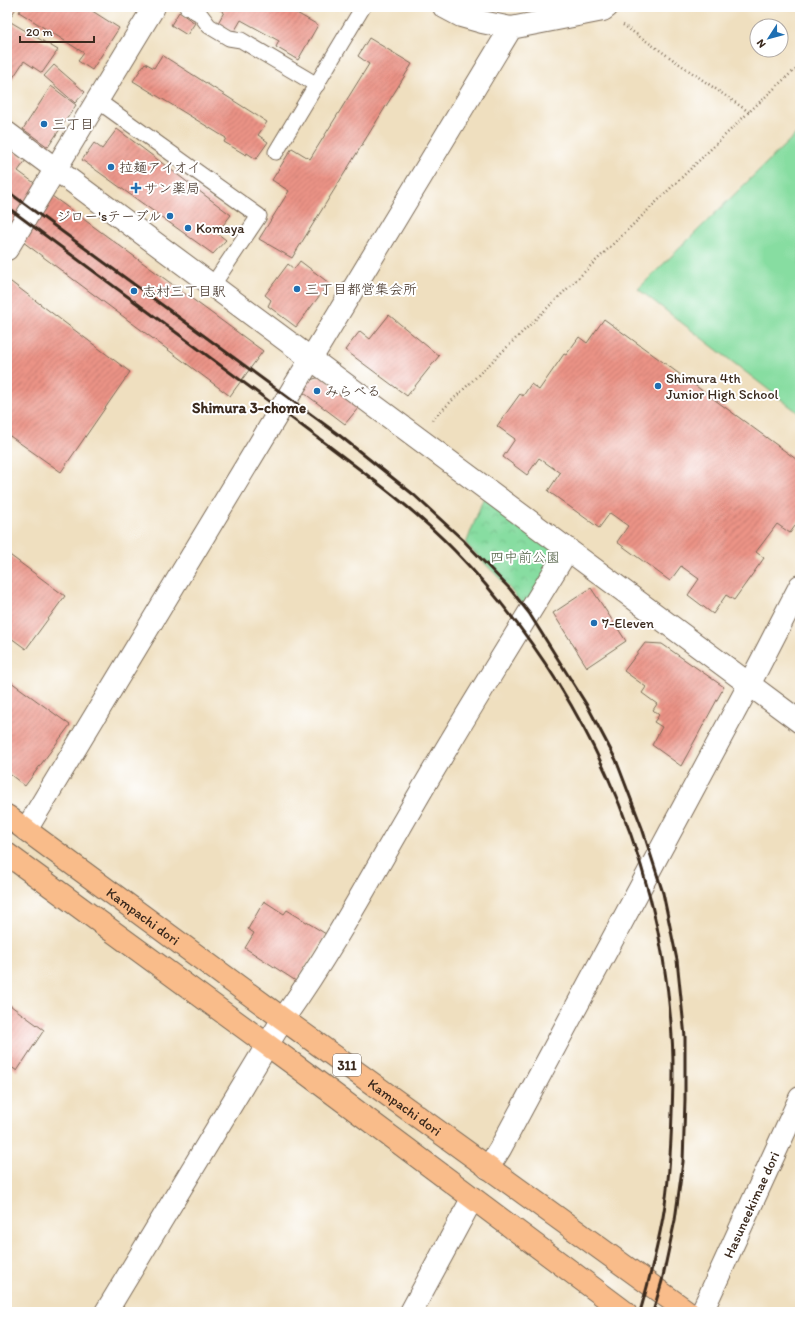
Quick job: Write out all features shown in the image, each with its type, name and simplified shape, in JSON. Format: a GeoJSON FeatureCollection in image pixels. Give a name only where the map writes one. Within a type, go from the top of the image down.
{"type":"FeatureCollection","features":[{"type":"Feature","properties":{"kind":"main road","name":"Kampachi dori"},"geometry":{"type":"LineString","coordinates":[[7,816],[283,1019],[688,1312]]}},
{"type":"Feature","properties":{"kind":"main road","name":"Kampachi dori"},"geometry":{"type":"LineString","coordinates":[[8,856],[398,1141],[472,1199],[625,1312]]}},
{"type":"Feature","properties":{"kind":"street"},"geometry":{"type":"LineString","coordinates":[[7,249],[154,7]]}},
{"type":"Feature","properties":{"kind":"street"},"geometry":{"type":"LineString","coordinates":[[444,7],[461,16],[511,28],[605,9]]}},
{"type":"Feature","properties":{"kind":"street"},"geometry":{"type":"LineString","coordinates":[[26,830],[310,358],[511,28]]}},
{"type":"Feature","properties":{"kind":"street"},"geometry":{"type":"LineString","coordinates":[[7,133],[800,722]]}},
{"type":"Feature","properties":{"kind":"street"},"geometry":{"type":"LineString","coordinates":[[106,1312],[267,1045],[354,908],[412,807],[568,549]]}},
{"type":"Feature","properties":{"kind":"street"},"geometry":{"type":"LineString","coordinates":[[488,1168],[500,1149],[749,685],[800,586]]}},
{"type":"Feature","properties":{"kind":"street","name":"Hasuneekimae dori"},"geometry":{"type":"LineString","coordinates":[[702,1312],[800,1098]]}},
{"type":"Feature","properties":{"kind":"street"},"geometry":{"type":"LineString","coordinates":[[411,1312],[472,1199]]}},
{"type":"Feature","properties":{"kind":"lane"},"geometry":{"type":"LineString","coordinates":[[187,7],[200,14],[209,26],[229,38],[241,40],[318,85]]}},
{"type":"Feature","properties":{"kind":"lane"},"geometry":{"type":"LineString","coordinates":[[276,152],[318,85],[363,7]]}},
{"type":"Feature","properties":{"kind":"lane"},"geometry":{"type":"LineString","coordinates":[[98,101],[259,216],[212,286]]}},
{"type":"Feature","properties":{"kind":"path"},"geometry":{"type":"LineString","coordinates":[[605,9],[749,112]]}},
{"type":"Feature","properties":{"kind":"path"},"geometry":{"type":"LineString","coordinates":[[415,437],[749,112],[791,73],[800,68]]}},
{"type":"Feature","properties":{"kind":"green space"},"geometry":{"type":"Polygon","coordinates":[[[800,130],[800,414],[638,289],[800,130]]]}},
{"type":"Feature","properties":{"kind":"green space","name":"四中前公園"},"geometry":{"type":"Polygon","coordinates":[[[487,489],[568,549],[529,613],[510,589],[466,544],[487,489]]]}},
{"type":"Feature","properties":{"kind":"building"},"geometry":{"type":"Polygon","coordinates":[[[7,7],[17,7],[7,22],[7,7]]]}},
{"type":"Feature","properties":{"kind":"building"},"geometry":{"type":"Polygon","coordinates":[[[22,7],[86,7],[119,28],[92,70],[78,61],[84,53],[19,12],[22,7]]]}},
{"type":"Feature","properties":{"kind":"building"},"geometry":{"type":"Polygon","coordinates":[[[215,7],[286,7],[318,25],[298,60],[276,47],[279,41],[241,20],[234,32],[218,23],[224,12],[215,7]]]}},
{"type":"Feature","properties":{"kind":"building"},"geometry":{"type":"Polygon","coordinates":[[[179,12],[195,23],[187,35],[171,25],[179,12]]]}},
{"type":"Feature","properties":{"kind":"building"},"geometry":{"type":"Polygon","coordinates":[[[9,21],[58,50],[42,73],[24,61],[7,87],[7,25],[9,21]]]}},
{"type":"Feature","properties":{"kind":"building"},"geometry":{"type":"Polygon","coordinates":[[[369,38],[412,64],[292,258],[259,239],[289,191],[272,180],[292,148],[310,159],[369,64],[358,56],[369,38]]]}},
{"type":"Feature","properties":{"kind":"building"},"geometry":{"type":"Polygon","coordinates":[[[162,55],[267,122],[258,135],[268,142],[256,159],[224,142],[226,138],[133,81],[145,63],[154,68],[162,55]]]}},
{"type":"Feature","properties":{"kind":"building"},"geometry":{"type":"Polygon","coordinates":[[[54,65],[85,92],[75,103],[44,76],[54,65]]]}},
{"type":"Feature","properties":{"kind":"building"},"geometry":{"type":"Polygon","coordinates":[[[51,86],[76,105],[48,147],[23,129],[51,86]]]}},
{"type":"Feature","properties":{"kind":"building"},"geometry":{"type":"Polygon","coordinates":[[[117,129],[231,215],[217,233],[226,240],[213,254],[82,160],[94,143],[102,149],[117,129]]]}},
{"type":"Feature","properties":{"kind":"building","name":"志村三丁目駅"},"geometry":{"type":"Polygon","coordinates":[[[7,146],[26,160],[18,171],[263,351],[230,396],[7,230],[7,146]]]}},
{"type":"Feature","properties":{"kind":"building","name":"三丁目都営集会所"},"geometry":{"type":"Polygon","coordinates":[[[300,261],[329,283],[296,327],[268,306],[271,300],[265,295],[288,264],[294,269],[300,261]]]}},
{"type":"Feature","properties":{"kind":"building"},"geometry":{"type":"Polygon","coordinates":[[[7,279],[130,372],[61,472],[7,434],[7,279]]]}},
{"type":"Feature","properties":{"kind":"building"},"geometry":{"type":"Polygon","coordinates":[[[389,315],[439,356],[407,396],[345,350],[360,331],[370,339],[389,315]]]}},
{"type":"Feature","properties":{"kind":"building"},"geometry":{"type":"Polygon","coordinates":[[[604,319],[800,462],[800,519],[790,533],[777,524],[756,552],[764,558],[734,600],[726,595],[713,614],[688,595],[699,579],[681,566],[670,581],[617,542],[628,526],[610,513],[599,528],[548,491],[560,473],[539,458],[527,475],[503,457],[515,439],[497,426],[520,394],[523,396],[531,384],[539,390],[564,354],[566,355],[579,337],[587,343],[604,319]]]}},
{"type":"Feature","properties":{"kind":"building"},"geometry":{"type":"Polygon","coordinates":[[[323,376],[359,407],[345,424],[300,390],[307,381],[323,376]]]}},
{"type":"Feature","properties":{"kind":"building"},"geometry":{"type":"Polygon","coordinates":[[[7,553],[65,596],[26,649],[7,635],[7,553]]]}},
{"type":"Feature","properties":{"kind":"building"},"geometry":{"type":"Polygon","coordinates":[[[591,588],[626,641],[587,667],[553,613],[591,588]]]}},
{"type":"Feature","properties":{"kind":"building"},"geometry":{"type":"Polygon","coordinates":[[[645,643],[662,644],[724,687],[681,766],[652,745],[662,727],[654,722],[659,715],[653,710],[657,704],[642,693],[646,687],[624,671],[645,643]]]}},
{"type":"Feature","properties":{"kind":"building"},"geometry":{"type":"Polygon","coordinates":[[[7,679],[70,725],[25,786],[7,772],[7,679]]]}},
{"type":"Feature","properties":{"kind":"building"},"geometry":{"type":"Polygon","coordinates":[[[264,901],[284,914],[287,910],[326,934],[296,981],[245,948],[254,933],[248,929],[264,901]]]}},
{"type":"Feature","properties":{"kind":"building"},"geometry":{"type":"Polygon","coordinates":[[[7,1003],[44,1030],[17,1071],[7,1064],[7,1003]]]}},
{"type":"Feature","properties":{"kind":"railway"},"geometry":{"type":"LineString","coordinates":[[7,191],[339,435],[414,495],[463,540],[510,589],[529,613],[588,707],[616,760],[642,828],[663,893],[677,960],[685,1037],[683,1162],[675,1220],[662,1281],[653,1312]]}},
{"type":"Feature","properties":{"kind":"railway"},"geometry":{"type":"LineString","coordinates":[[7,207],[393,495],[425,522],[455,551],[500,602],[541,656],[576,714],[607,774],[632,837],[651,902],[665,969],[672,1037],[673,1065],[670,1152],[663,1217],[650,1277],[640,1312]]}},
{"type":"Feature","properties":{"kind":"place","name":"三丁目"},"geometry":{"type":"Point","coordinates":[44,124]}},
{"type":"Feature","properties":{"kind":"place","name":"拉麺アイオイ"},"geometry":{"type":"Point","coordinates":[111,167]}},
{"type":"Feature","properties":{"kind":"place","name":"サン薬局"},"geometry":{"type":"Point","coordinates":[136,188]}},
{"type":"Feature","properties":{"kind":"place","name":"ジロー'sテーブル"},"geometry":{"type":"Point","coordinates":[170,216]}},
{"type":"Feature","properties":{"kind":"place","name":"Komaya"},"geometry":{"type":"Point","coordinates":[188,228]}},
{"type":"Feature","properties":{"kind":"place","name":"三丁目都営集会所"},"geometry":{"type":"Point","coordinates":[297,289]}},
{"type":"Feature","properties":{"kind":"place","name":"志村三丁目駅"},"geometry":{"type":"Point","coordinates":[134,291]}},
{"type":"Feature","properties":{"kind":"place","name":"Shimura 4th Junior High School"},"geometry":{"type":"Point","coordinates":[658,386]}},
{"type":"Feature","properties":{"kind":"place","name":"みらべる"},"geometry":{"type":"Point","coordinates":[317,391]}},
{"type":"Feature","properties":{"kind":"place","name":"7-Eleven"},"geometry":{"type":"Point","coordinates":[594,623]}},
{"type":"Feature","properties":{"kind":"district","name":"Shimura 3-chome"},"geometry":{"type":"Point","coordinates":[249,408]}}]}
